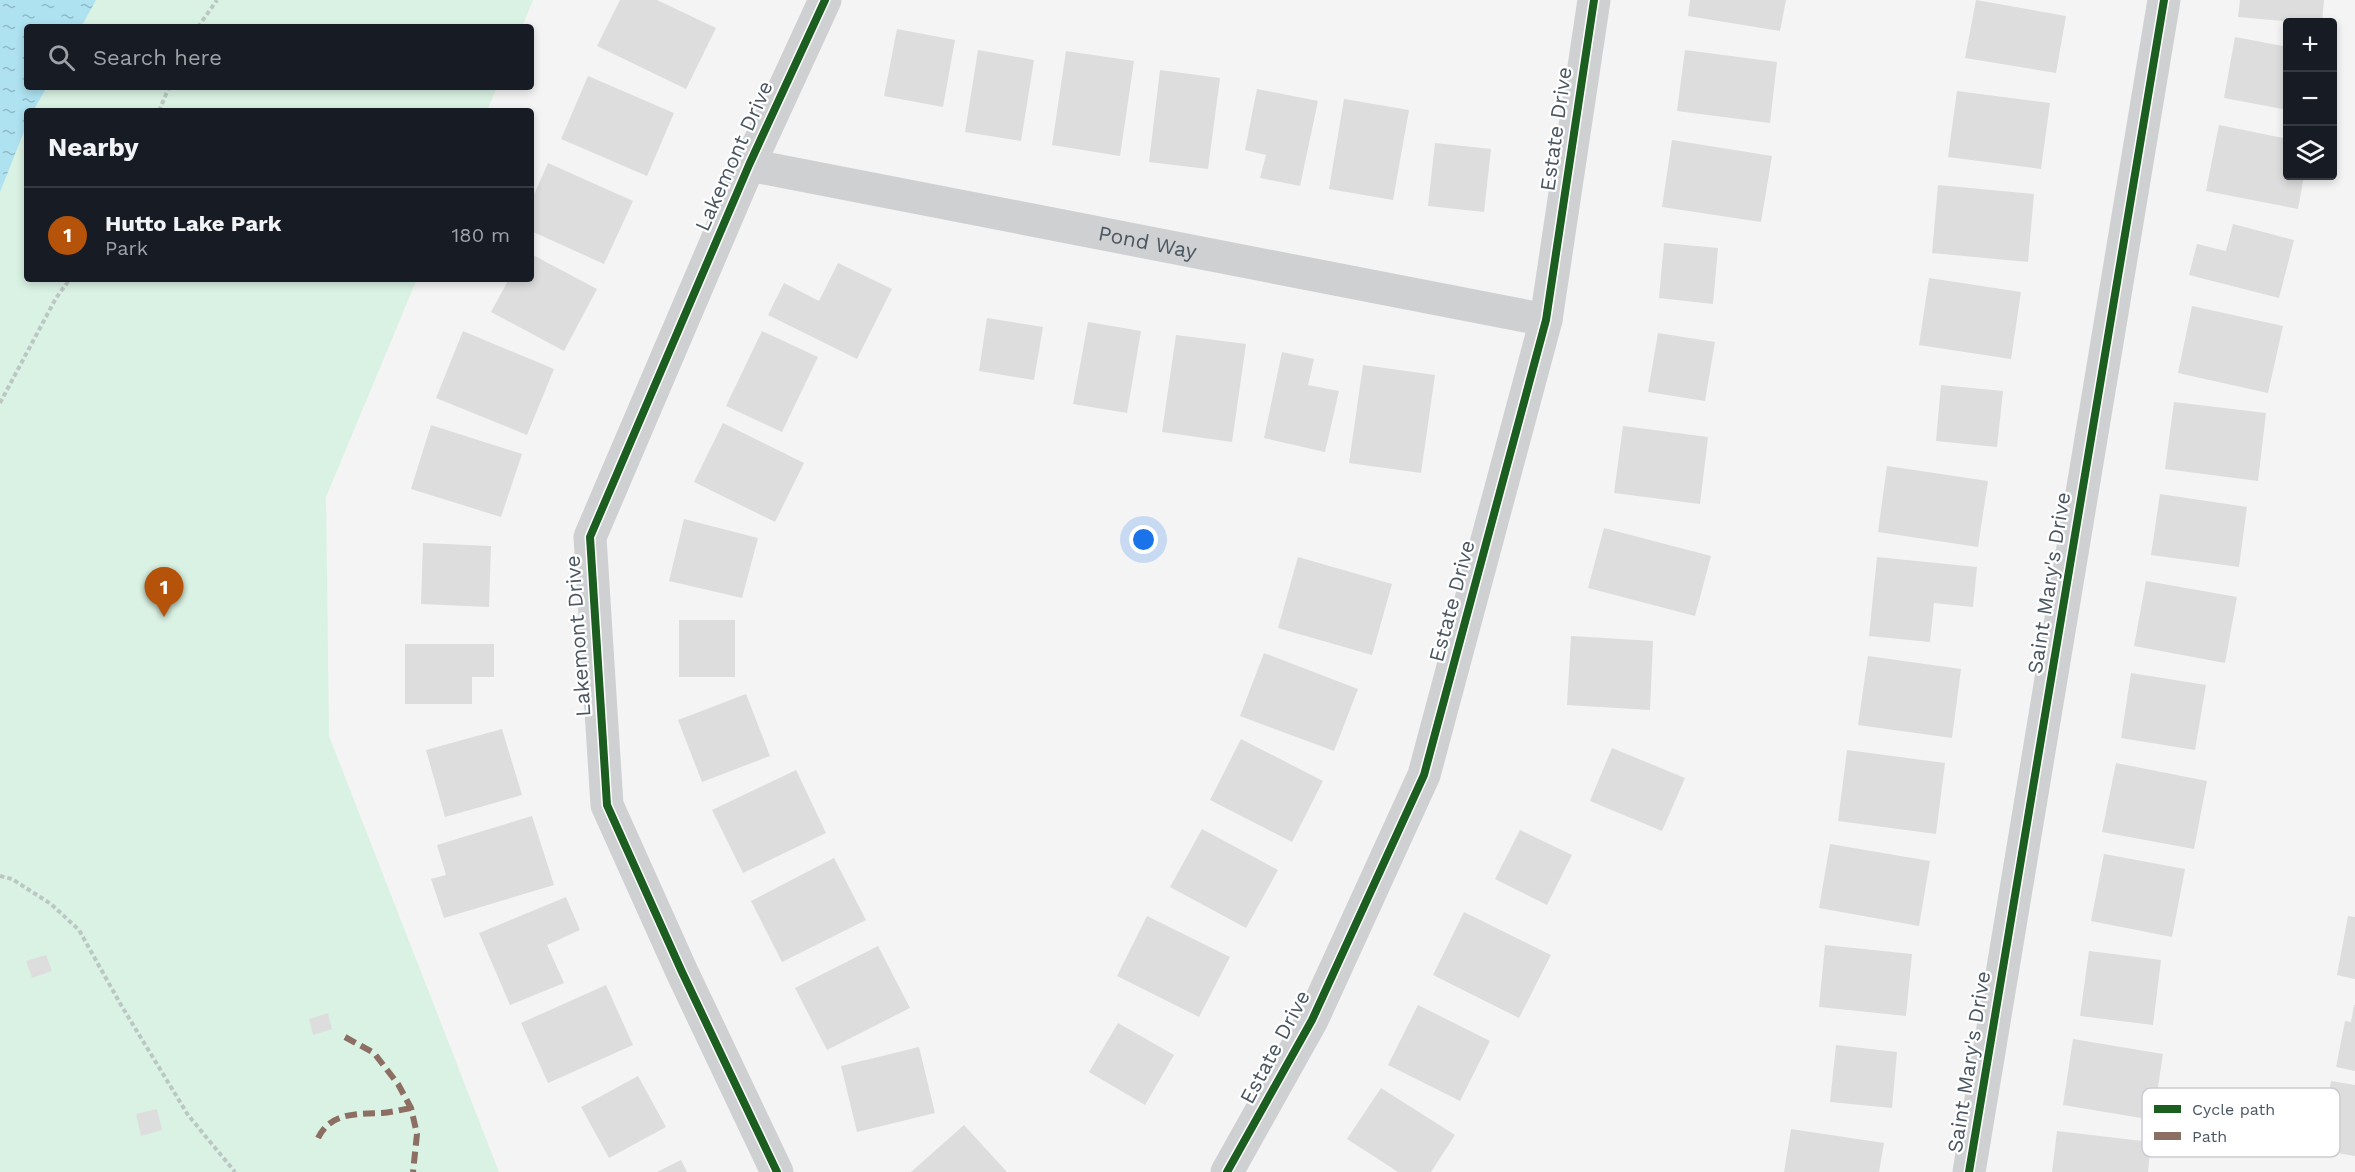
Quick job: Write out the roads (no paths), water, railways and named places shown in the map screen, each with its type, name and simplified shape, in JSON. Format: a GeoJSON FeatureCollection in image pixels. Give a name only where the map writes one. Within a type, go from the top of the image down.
{"type":"FeatureCollection","features":[{"type":"Feature","properties":{"kind":"street","name":"Lakemont Drive"},"geometry":{"type":"LineString","coordinates":[[777,1172],[682,972],[607,805],[590,537],[749,165],[825,0]]}},
{"type":"Feature","properties":{"kind":"street","name":"Estate Drive"},"geometry":{"type":"LineString","coordinates":[[1227,1172],[1312,1020],[1424,775],[1546,320],[1594,0]]}},
{"type":"Feature","properties":{"kind":"street","name":"Saint Mary's Drive"},"geometry":{"type":"LineString","coordinates":[[1969,1172],[2164,0]]}},
{"type":"Feature","properties":{"kind":"street","name":"Pond Way"},"geometry":{"type":"LineString","coordinates":[[749,165],[1546,320]]}},
{"type":"Feature","properties":{"kind":"water"},"geometry":{"type":"Polygon","coordinates":[[[0,0],[96,0],[83,24],[24,24],[24,90],[45,90],[35,108],[24,108],[24,132],[0,192],[0,0]]]}},
{"type":"Feature","properties":{"kind":"place","name":"Hutto Lake Park"},"geometry":{"type":"Point","coordinates":[164,617]}}]}
